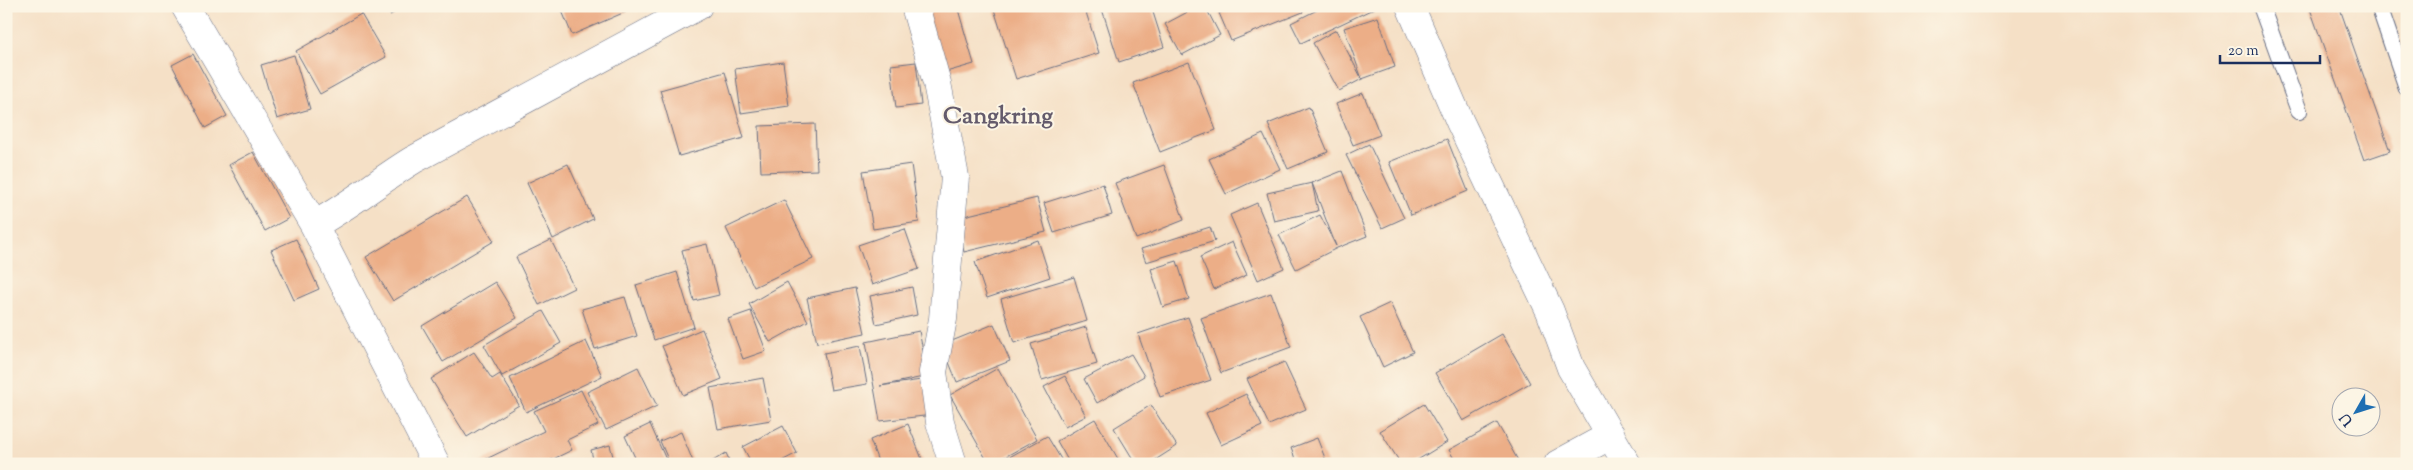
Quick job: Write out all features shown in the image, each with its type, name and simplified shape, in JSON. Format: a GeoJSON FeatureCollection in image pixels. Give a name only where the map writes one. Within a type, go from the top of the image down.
{"type":"FeatureCollection","features":[{"type":"Feature","properties":{"kind":"street"},"geometry":{"type":"LineString","coordinates":[[185,6],[314,225],[436,464]]}},
{"type":"Feature","properties":{"kind":"street"},"geometry":{"type":"LineString","coordinates":[[314,225],[339,211],[380,180],[413,160],[698,6]]}},
{"type":"Feature","properties":{"kind":"street"},"geometry":{"type":"LineString","coordinates":[[915,6],[937,83],[955,177],[943,319],[934,372],[940,422],[953,464]]}},
{"type":"Feature","properties":{"kind":"street"},"geometry":{"type":"LineString","coordinates":[[1410,6],[1460,122],[1550,311],[1571,368],[1627,464]]}},
{"type":"Feature","properties":{"kind":"street"},"geometry":{"type":"LineString","coordinates":[[1558,464],[1611,435]]}},
{"type":"Feature","properties":{"kind":"lane"},"geometry":{"type":"LineString","coordinates":[[2261,6],[2298,111]]}},
{"type":"Feature","properties":{"kind":"lane"},"geometry":{"type":"LineString","coordinates":[[2379,6],[2407,88]]}},
{"type":"Feature","properties":{"kind":"building"},"geometry":{"type":"Polygon","coordinates":[[[385,6],[406,6],[390,15],[385,6]]]}},
{"type":"Feature","properties":{"kind":"building"},"geometry":{"type":"Polygon","coordinates":[[[560,6],[639,6],[572,35],[560,6]]]}},
{"type":"Feature","properties":{"kind":"building"},"geometry":{"type":"Polygon","coordinates":[[[950,6],[957,6],[974,64],[939,74],[922,14],[950,6]]]}},
{"type":"Feature","properties":{"kind":"building"},"geometry":{"type":"Polygon","coordinates":[[[993,6],[1084,6],[1099,53],[1016,79],[993,6]]]}},
{"type":"Feature","properties":{"kind":"building"},"geometry":{"type":"Polygon","coordinates":[[[1101,6],[1151,6],[1164,47],[1119,62],[1101,6]]]}},
{"type":"Feature","properties":{"kind":"building"},"geometry":{"type":"Polygon","coordinates":[[[1199,6],[1205,6],[1220,35],[1182,55],[1165,24],[1199,6]]]}},
{"type":"Feature","properties":{"kind":"building"},"geometry":{"type":"Polygon","coordinates":[[[1235,6],[1300,6],[1303,12],[1231,41],[1219,13],[1235,6]]]}},
{"type":"Feature","properties":{"kind":"building"},"geometry":{"type":"Polygon","coordinates":[[[1325,6],[1374,6],[1375,8],[1301,43],[1291,23],[1325,6]]]}},
{"type":"Feature","properties":{"kind":"building"},"geometry":{"type":"Polygon","coordinates":[[[2309,6],[2339,6],[2390,151],[2364,160],[2309,6]]]}},
{"type":"Feature","properties":{"kind":"building"},"geometry":{"type":"Polygon","coordinates":[[[361,14],[386,57],[320,94],[296,51],[361,14]]]}},
{"type":"Feature","properties":{"kind":"building"},"geometry":{"type":"Polygon","coordinates":[[[1378,17],[1395,67],[1362,79],[1344,28],[1378,17]]]}},
{"type":"Feature","properties":{"kind":"building"},"geometry":{"type":"Polygon","coordinates":[[[1336,30],[1362,79],[1339,91],[1313,43],[1336,30]]]}},
{"type":"Feature","properties":{"kind":"building"},"geometry":{"type":"Polygon","coordinates":[[[193,54],[227,116],[205,128],[172,65],[193,54]]]}},
{"type":"Feature","properties":{"kind":"building"},"geometry":{"type":"Polygon","coordinates":[[[294,55],[310,109],[277,119],[261,65],[294,55]]]}},
{"type":"Feature","properties":{"kind":"building"},"geometry":{"type":"Polygon","coordinates":[[[783,62],[789,106],[741,113],[735,69],[783,62]]]}},
{"type":"Feature","properties":{"kind":"building"},"geometry":{"type":"Polygon","coordinates":[[[916,62],[921,105],[896,108],[891,65],[916,62]]]}},
{"type":"Feature","properties":{"kind":"building"},"geometry":{"type":"Polygon","coordinates":[[[1189,62],[1216,130],[1160,152],[1133,83],[1189,62]]]}},
{"type":"Feature","properties":{"kind":"building"},"geometry":{"type":"Polygon","coordinates":[[[725,72],[744,138],[679,156],[660,90],[725,72]]]}},
{"type":"Feature","properties":{"kind":"building"},"geometry":{"type":"Polygon","coordinates":[[[1363,93],[1380,135],[1353,145],[1336,104],[1363,93]]]}},
{"type":"Feature","properties":{"kind":"building"},"geometry":{"type":"Polygon","coordinates":[[[1309,107],[1328,152],[1288,169],[1268,124],[1309,107]]]}},
{"type":"Feature","properties":{"kind":"building"},"geometry":{"type":"Polygon","coordinates":[[[815,124],[817,170],[761,172],[759,126],[815,124]]]}},
{"type":"Feature","properties":{"kind":"building"},"geometry":{"type":"Polygon","coordinates":[[[1263,134],[1280,169],[1226,194],[1209,159],[1263,134]]]}},
{"type":"Feature","properties":{"kind":"building"},"geometry":{"type":"Polygon","coordinates":[[[1447,139],[1468,191],[1411,215],[1389,162],[1447,139]]]}},
{"type":"Feature","properties":{"kind":"building"},"geometry":{"type":"Polygon","coordinates":[[[1369,144],[1404,218],[1382,228],[1346,155],[1369,144]]]}},
{"type":"Feature","properties":{"kind":"building"},"geometry":{"type":"Polygon","coordinates":[[[253,152],[289,218],[265,231],[229,165],[253,152]]]}},
{"type":"Feature","properties":{"kind":"building"},"geometry":{"type":"Polygon","coordinates":[[[568,164],[593,219],[553,239],[527,183],[568,164]]]}},
{"type":"Feature","properties":{"kind":"building"},"geometry":{"type":"Polygon","coordinates":[[[911,164],[919,222],[873,229],[863,171],[911,164]]]}},
{"type":"Feature","properties":{"kind":"building"},"geometry":{"type":"Polygon","coordinates":[[[1164,165],[1184,220],[1136,239],[1115,183],[1164,165]]]}},
{"type":"Feature","properties":{"kind":"building"},"geometry":{"type":"Polygon","coordinates":[[[1342,171],[1367,236],[1337,248],[1296,269],[1279,235],[1320,215],[1336,246],[1312,183],[1342,171]]]}},
{"type":"Feature","properties":{"kind":"building"},"geometry":{"type":"Polygon","coordinates":[[[1312,183],[1318,211],[1274,221],[1267,193],[1312,183]]]}},
{"type":"Feature","properties":{"kind":"building"},"geometry":{"type":"Polygon","coordinates":[[[1103,184],[1112,215],[1054,233],[1044,203],[1103,184]]]}},
{"type":"Feature","properties":{"kind":"building"},"geometry":{"type":"Polygon","coordinates":[[[467,197],[494,241],[393,301],[366,257],[467,197]]]}},
{"type":"Feature","properties":{"kind":"building"},"geometry":{"type":"Polygon","coordinates":[[[1037,198],[1046,232],[964,252],[956,218],[1037,198]]]}},
{"type":"Feature","properties":{"kind":"building"},"geometry":{"type":"Polygon","coordinates":[[[784,200],[813,259],[754,287],[726,228],[784,200]]]}},
{"type":"Feature","properties":{"kind":"building"},"geometry":{"type":"Polygon","coordinates":[[[1257,203],[1284,268],[1258,280],[1230,215],[1257,203]]]}},
{"type":"Feature","properties":{"kind":"building"},"geometry":{"type":"Polygon","coordinates":[[[1210,227],[1215,241],[1146,262],[1141,249],[1210,227]]]}},
{"type":"Feature","properties":{"kind":"building"},"geometry":{"type":"Polygon","coordinates":[[[905,229],[919,269],[872,285],[858,245],[905,229]]]}},
{"type":"Feature","properties":{"kind":"building"},"geometry":{"type":"Polygon","coordinates":[[[296,239],[319,289],[294,300],[271,250],[296,239]]]}},
{"type":"Feature","properties":{"kind":"building"},"geometry":{"type":"Polygon","coordinates":[[[551,240],[574,288],[539,305],[516,257],[551,240]]]}},
{"type":"Feature","properties":{"kind":"building"},"geometry":{"type":"Polygon","coordinates":[[[1038,240],[1050,277],[987,298],[975,262],[1038,240]]]}},
{"type":"Feature","properties":{"kind":"building"},"geometry":{"type":"Polygon","coordinates":[[[1232,242],[1247,275],[1214,289],[1200,257],[1232,242]]]}},
{"type":"Feature","properties":{"kind":"building"},"geometry":{"type":"Polygon","coordinates":[[[707,244],[719,295],[694,301],[682,250],[707,244]]]}},
{"type":"Feature","properties":{"kind":"building"},"geometry":{"type":"Polygon","coordinates":[[[1177,261],[1189,299],[1163,307],[1151,269],[1177,261]]]}},
{"type":"Feature","properties":{"kind":"building"},"geometry":{"type":"Polygon","coordinates":[[[677,272],[694,327],[654,340],[636,285],[677,272]]]}},
{"type":"Feature","properties":{"kind":"building"},"geometry":{"type":"Polygon","coordinates":[[[1074,277],[1087,321],[1014,343],[1001,299],[1074,277]]]}},
{"type":"Feature","properties":{"kind":"building"},"geometry":{"type":"Polygon","coordinates":[[[495,282],[517,318],[443,362],[422,326],[495,282]]]}},
{"type":"Feature","properties":{"kind":"building"},"geometry":{"type":"Polygon","coordinates":[[[787,282],[808,321],[770,342],[749,304],[787,282]]]}},
{"type":"Feature","properties":{"kind":"building"},"geometry":{"type":"Polygon","coordinates":[[[912,287],[917,315],[876,324],[870,296],[912,287]]]}},
{"type":"Feature","properties":{"kind":"building"},"geometry":{"type":"Polygon","coordinates":[[[855,288],[865,333],[817,343],[807,298],[855,288]]]}},
{"type":"Feature","properties":{"kind":"building"},"geometry":{"type":"Polygon","coordinates":[[[1271,293],[1291,347],[1221,373],[1201,318],[1271,293]]]}},
{"type":"Feature","properties":{"kind":"building"},"geometry":{"type":"Polygon","coordinates":[[[625,297],[637,336],[595,349],[582,309],[625,297]]]}},
{"type":"Feature","properties":{"kind":"building"},"geometry":{"type":"Polygon","coordinates":[[[1390,303],[1413,352],[1383,367],[1360,317],[1390,303]]]}},
{"type":"Feature","properties":{"kind":"building"},"geometry":{"type":"Polygon","coordinates":[[[543,311],[561,343],[502,376],[484,345],[543,311]]]}},
{"type":"Feature","properties":{"kind":"building"},"geometry":{"type":"Polygon","coordinates":[[[751,311],[766,351],[743,359],[728,319],[751,311]]]}},
{"type":"Feature","properties":{"kind":"building"},"geometry":{"type":"Polygon","coordinates":[[[1188,317],[1211,380],[1160,397],[1138,334],[1188,317]]]}},
{"type":"Feature","properties":{"kind":"building"},"geometry":{"type":"Polygon","coordinates":[[[994,324],[1010,361],[957,382],[942,345],[994,324]]]}},
{"type":"Feature","properties":{"kind":"building"},"geometry":{"type":"Polygon","coordinates":[[[1086,327],[1097,364],[1042,380],[1031,344],[1086,327]]]}},
{"type":"Feature","properties":{"kind":"building"},"geometry":{"type":"Polygon","coordinates":[[[702,329],[722,379],[683,395],[662,346],[702,329]]]}},
{"type":"Feature","properties":{"kind":"building"},"geometry":{"type":"Polygon","coordinates":[[[919,331],[928,376],[880,386],[928,379],[933,415],[880,421],[866,342],[919,331]]]}},
{"type":"Feature","properties":{"kind":"building"},"geometry":{"type":"Polygon","coordinates":[[[1502,334],[1530,383],[1463,421],[1435,373],[1502,334]]]}},
{"type":"Feature","properties":{"kind":"building"},"geometry":{"type":"Polygon","coordinates":[[[586,341],[602,376],[526,412],[510,378],[586,341]]]}},
{"type":"Feature","properties":{"kind":"building"},"geometry":{"type":"Polygon","coordinates":[[[860,346],[867,384],[831,390],[824,353],[860,346]]]}},
{"type":"Feature","properties":{"kind":"building"},"geometry":{"type":"Polygon","coordinates":[[[474,352],[492,379],[500,374],[519,405],[467,437],[431,379],[474,352]]]}},
{"type":"Feature","properties":{"kind":"building"},"geometry":{"type":"Polygon","coordinates":[[[1131,354],[1144,376],[1097,403],[1084,379],[1131,354]]]}},
{"type":"Feature","properties":{"kind":"building"},"geometry":{"type":"Polygon","coordinates":[[[1284,362],[1306,409],[1269,425],[1247,379],[1284,362]]]}},
{"type":"Feature","properties":{"kind":"building"},"geometry":{"type":"Polygon","coordinates":[[[638,367],[657,406],[606,430],[587,392],[638,367]]]}},
{"type":"Feature","properties":{"kind":"building"},"geometry":{"type":"Polygon","coordinates":[[[998,368],[1037,439],[989,464],[950,395],[998,368]]]}},
{"type":"Feature","properties":{"kind":"building"},"geometry":{"type":"Polygon","coordinates":[[[1065,376],[1086,416],[1065,427],[1044,387],[1065,376]]]}},
{"type":"Feature","properties":{"kind":"building"},"geometry":{"type":"Polygon","coordinates":[[[763,378],[771,420],[718,429],[710,388],[763,378]]]}},
{"type":"Feature","properties":{"kind":"building"},"geometry":{"type":"Polygon","coordinates":[[[581,390],[598,425],[567,440],[572,450],[543,464],[476,464],[544,431],[534,411],[581,390]]]}},
{"type":"Feature","properties":{"kind":"building"},"geometry":{"type":"Polygon","coordinates":[[[1246,394],[1262,426],[1221,445],[1206,413],[1246,394]]]}},
{"type":"Feature","properties":{"kind":"building"},"geometry":{"type":"Polygon","coordinates":[[[1424,404],[1447,442],[1411,464],[1401,464],[1380,431],[1424,404]]]}},
{"type":"Feature","properties":{"kind":"building"},"geometry":{"type":"Polygon","coordinates":[[[1151,405],[1177,446],[1149,464],[1136,464],[1114,428],[1151,405]]]}},
{"type":"Feature","properties":{"kind":"building"},"geometry":{"type":"Polygon","coordinates":[[[1095,419],[1121,464],[1070,464],[1057,441],[1095,419]]]}},
{"type":"Feature","properties":{"kind":"building"},"geometry":{"type":"Polygon","coordinates":[[[1497,423],[1520,464],[1457,464],[1449,450],[1497,423]]]}},
{"type":"Feature","properties":{"kind":"building"},"geometry":{"type":"Polygon","coordinates":[[[650,424],[668,464],[638,464],[625,436],[650,424]]]}},
{"type":"Feature","properties":{"kind":"building"},"geometry":{"type":"Polygon","coordinates":[[[908,424],[924,464],[879,464],[870,440],[908,424]]]}},
{"type":"Feature","properties":{"kind":"building"},"geometry":{"type":"Polygon","coordinates":[[[783,426],[797,453],[776,464],[752,464],[743,447],[783,426]]]}},
{"type":"Feature","properties":{"kind":"building"},"geometry":{"type":"Polygon","coordinates":[[[681,432],[694,464],[670,464],[660,441],[681,432]]]}},
{"type":"Feature","properties":{"kind":"building"},"geometry":{"type":"Polygon","coordinates":[[[1047,436],[1064,464],[997,464],[1047,436]]]}},
{"type":"Feature","properties":{"kind":"building"},"geometry":{"type":"Polygon","coordinates":[[[1317,438],[1327,463],[1297,464],[1291,448],[1317,438]]]}},
{"type":"Feature","properties":{"kind":"building"},"geometry":{"type":"Polygon","coordinates":[[[610,445],[615,464],[594,464],[591,450],[610,445]]]}},
{"type":"Feature","properties":{"kind":"building"},"geometry":{"type":"Polygon","coordinates":[[[726,453],[731,464],[708,464],[726,453]]]}},
{"type":"Feature","properties":{"kind":"district","name":"Cangkring"},"geometry":{"type":"Point","coordinates":[998,115]}}]}
